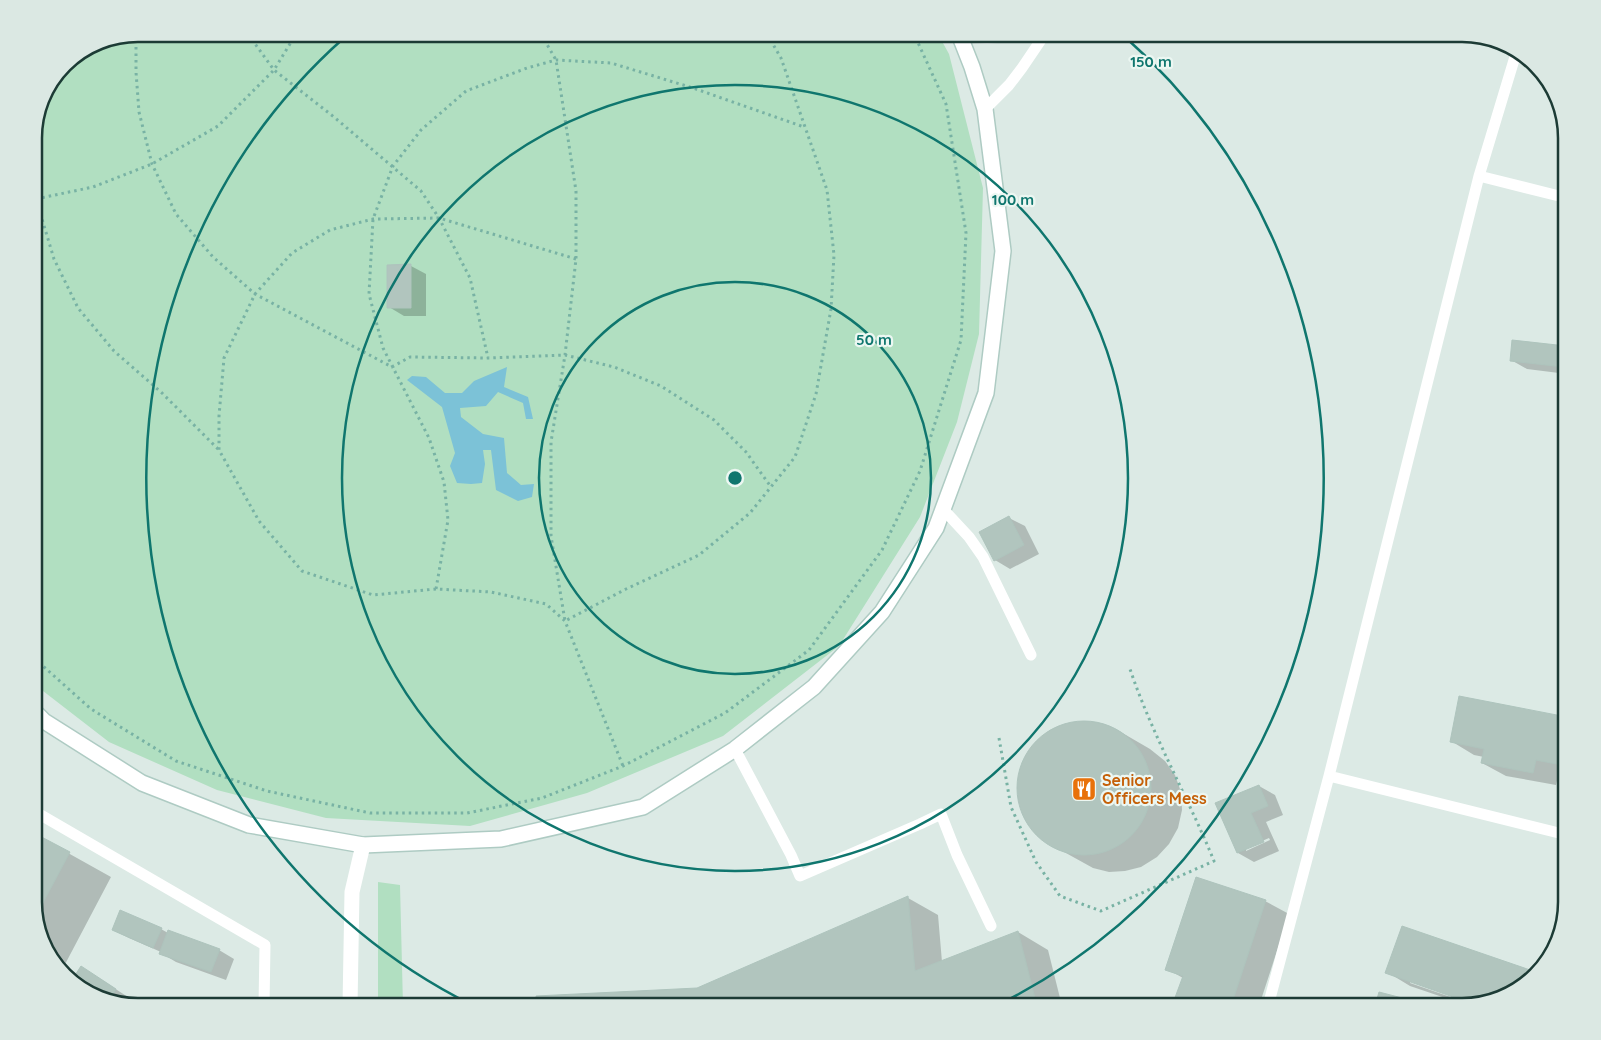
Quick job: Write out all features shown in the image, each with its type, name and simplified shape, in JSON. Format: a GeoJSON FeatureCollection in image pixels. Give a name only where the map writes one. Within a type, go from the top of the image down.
{"type":"FeatureCollection","features":[{"type":"Feature","properties":{"kind":"main road"},"geometry":{"type":"LineString","coordinates":[[43,720],[142,783],[249,824],[362,845],[501,839],[643,807],[735,749],[814,687],[882,612],[936,528],[986,393],[1003,251],[985,109],[962,42]]}},
{"type":"Feature","properties":{"kind":"main road"},"geometry":{"type":"LineString","coordinates":[[350,998],[352,892],[362,845]]}},
{"type":"Feature","properties":{"kind":"lane"},"geometry":{"type":"LineString","coordinates":[[985,109],[1009,85],[1039,42]]}},
{"type":"Feature","properties":{"kind":"lane"},"geometry":{"type":"LineString","coordinates":[[1270,998],[1329,776],[1479,176],[1515,58]]}},
{"type":"Feature","properties":{"kind":"lane"},"geometry":{"type":"LineString","coordinates":[[1479,176],[1558,196]]}},
{"type":"Feature","properties":{"kind":"lane"},"geometry":{"type":"LineString","coordinates":[[943,509],[969,537],[983,557],[1030,656]]}},
{"type":"Feature","properties":{"kind":"lane"},"geometry":{"type":"LineString","coordinates":[[735,749],[791,855],[800,876],[940,814],[957,855],[992,926]]}},
{"type":"Feature","properties":{"kind":"lane"},"geometry":{"type":"LineString","coordinates":[[1329,776],[1558,833]]}},
{"type":"Feature","properties":{"kind":"lane"},"geometry":{"type":"LineString","coordinates":[[43,816],[266,945],[264,998]]}},
{"type":"Feature","properties":{"kind":"path"},"geometry":{"type":"LineString","coordinates":[[136,42],[136,72],[140,112],[152,164],[176,214],[213,257],[255,294],[392,367]]}},
{"type":"Feature","properties":{"kind":"path"},"geometry":{"type":"LineString","coordinates":[[254,42],[274,70],[393,166],[421,191],[439,218],[470,278],[488,358]]}},
{"type":"Feature","properties":{"kind":"path"},"geometry":{"type":"LineString","coordinates":[[43,198],[93,187],[152,164],[218,126],[274,70],[291,42]]}},
{"type":"Feature","properties":{"kind":"path"},"geometry":{"type":"LineString","coordinates":[[546,42],[556,60],[576,191],[576,259],[565,355],[551,442],[551,536],[565,620],[623,766]]}},
{"type":"Feature","properties":{"kind":"path"},"geometry":{"type":"LineString","coordinates":[[565,620],[699,555],[750,513],[795,456],[816,394],[831,309],[834,255],[827,190],[781,58],[772,42]]}},
{"type":"Feature","properties":{"kind":"path"},"geometry":{"type":"LineString","coordinates":[[43,666],[91,709],[176,761],[267,791],[370,813],[467,813],[542,798],[623,766],[725,712],[809,650],[882,550],[920,471],[961,340],[966,233],[946,104],[918,42]]}},
{"type":"Feature","properties":{"kind":"path"},"geometry":{"type":"LineString","coordinates":[[436,589],[448,520],[444,482],[429,438],[383,348],[369,294],[373,219],[393,166],[421,130],[466,91],[527,68],[556,60],[611,63],[693,88],[804,127]]}},
{"type":"Feature","properties":{"kind":"path"},"geometry":{"type":"LineString","coordinates":[[219,450],[219,416],[224,358],[255,294],[292,254],[330,230],[373,219],[439,218],[576,259]]}},
{"type":"Feature","properties":{"kind":"path"},"geometry":{"type":"LineString","coordinates":[[43,222],[54,259],[78,308],[114,350],[162,392],[219,450],[259,521],[302,571],[373,595],[436,589],[491,592],[546,604],[565,620]]}},
{"type":"Feature","properties":{"kind":"path"},"geometry":{"type":"LineString","coordinates":[[392,367],[410,357],[488,358],[565,355],[614,367],[661,386],[714,420],[746,452],[771,488]]}},
{"type":"Feature","properties":{"kind":"path"},"geometry":{"type":"LineString","coordinates":[[999,738],[1011,807],[1036,862],[1060,896],[1101,911],[1214,861],[1138,694],[1129,666]]}},
{"type":"Feature","properties":{"kind":"green space"},"geometry":{"type":"Polygon","coordinates":[[[138,42],[942,42],[949,54],[983,188],[979,334],[957,422],[920,517],[839,646],[723,736],[587,793],[470,826],[326,818],[217,790],[109,742],[43,691],[43,126],[52,96],[62,80],[75,66],[96,52],[113,46],[138,42]]]}},
{"type":"Feature","properties":{"kind":"green space"},"geometry":{"type":"Polygon","coordinates":[[[378,882],[400,885],[403,998],[378,998],[378,882]]]}},
{"type":"Feature","properties":{"kind":"water"},"geometry":{"type":"Polygon","coordinates":[[[507,367],[504,387],[528,397],[533,419],[526,419],[523,403],[498,392],[486,406],[460,408],[461,417],[483,434],[504,438],[507,473],[521,485],[534,484],[532,497],[518,501],[496,490],[491,450],[483,450],[485,464],[482,483],[457,483],[450,466],[455,453],[442,407],[407,380],[412,376],[426,377],[445,393],[462,393],[474,381],[507,367]]]}},
{"type":"Feature","properties":{"kind":"building"},"geometry":{"type":"Polygon","coordinates":[[[411,264],[411,308],[387,308],[387,265],[411,264]]]}},
{"type":"Feature","properties":{"kind":"building"},"geometry":{"type":"Polygon","coordinates":[[[1512,340],[1558,345],[1558,366],[1510,361],[1512,340]]]}},
{"type":"Feature","properties":{"kind":"building"},"geometry":{"type":"Polygon","coordinates":[[[1009,516],[1024,545],[994,561],[979,532],[1009,516]]]}},
{"type":"Feature","properties":{"kind":"building"},"geometry":{"type":"Polygon","coordinates":[[[1459,696],[1558,715],[1558,764],[1536,760],[1533,773],[1481,763],[1484,749],[1450,742],[1459,696]]]}},
{"type":"Feature","properties":{"kind":"building","name":"Senior Officers Mess"},"geometry":{"type":"Polygon","coordinates":[[[1084,721],[1110,726],[1132,740],[1146,762],[1151,788],[1146,814],[1132,836],[1110,850],[1084,855],[1058,850],[1036,836],[1022,814],[1017,788],[1022,762],[1036,740],[1058,726],[1084,721]]]}},
{"type":"Feature","properties":{"kind":"building"},"geometry":{"type":"Polygon","coordinates":[[[1259,785],[1268,806],[1251,813],[1264,842],[1237,853],[1215,803],[1259,785]]]}},
{"type":"Feature","properties":{"kind":"building"},"geometry":{"type":"Polygon","coordinates":[[[43,838],[70,852],[43,903],[43,838]]]}},
{"type":"Feature","properties":{"kind":"building"},"geometry":{"type":"Polygon","coordinates":[[[1196,877],[1266,900],[1234,998],[1175,998],[1183,976],[1165,970],[1196,877]]]}},
{"type":"Feature","properties":{"kind":"building"},"geometry":{"type":"Polygon","coordinates":[[[908,896],[915,971],[1018,931],[1035,998],[536,998],[536,996],[697,988],[908,896]]]}},
{"type":"Feature","properties":{"kind":"building"},"geometry":{"type":"Polygon","coordinates":[[[120,910],[162,928],[153,948],[112,930],[120,910]]]}},
{"type":"Feature","properties":{"kind":"building"},"geometry":{"type":"Polygon","coordinates":[[[1402,926],[1530,970],[1505,988],[1482,996],[1463,998],[1456,998],[1385,973],[1402,926]]]}},
{"type":"Feature","properties":{"kind":"building"},"geometry":{"type":"Polygon","coordinates":[[[168,930],[220,949],[211,972],[159,954],[168,930]]]}},
{"type":"Feature","properties":{"kind":"building"},"geometry":{"type":"Polygon","coordinates":[[[81,966],[116,989],[113,994],[107,992],[96,988],[76,974],[81,966]]]}},
{"type":"Feature","properties":{"kind":"building"},"geometry":{"type":"Polygon","coordinates":[[[1379,992],[1402,998],[1377,998],[1379,992]]]}},
{"type":"Feature","properties":{"kind":"place","name":"Senior Officers Mess"},"geometry":{"type":"Point","coordinates":[1084,789]}}]}
